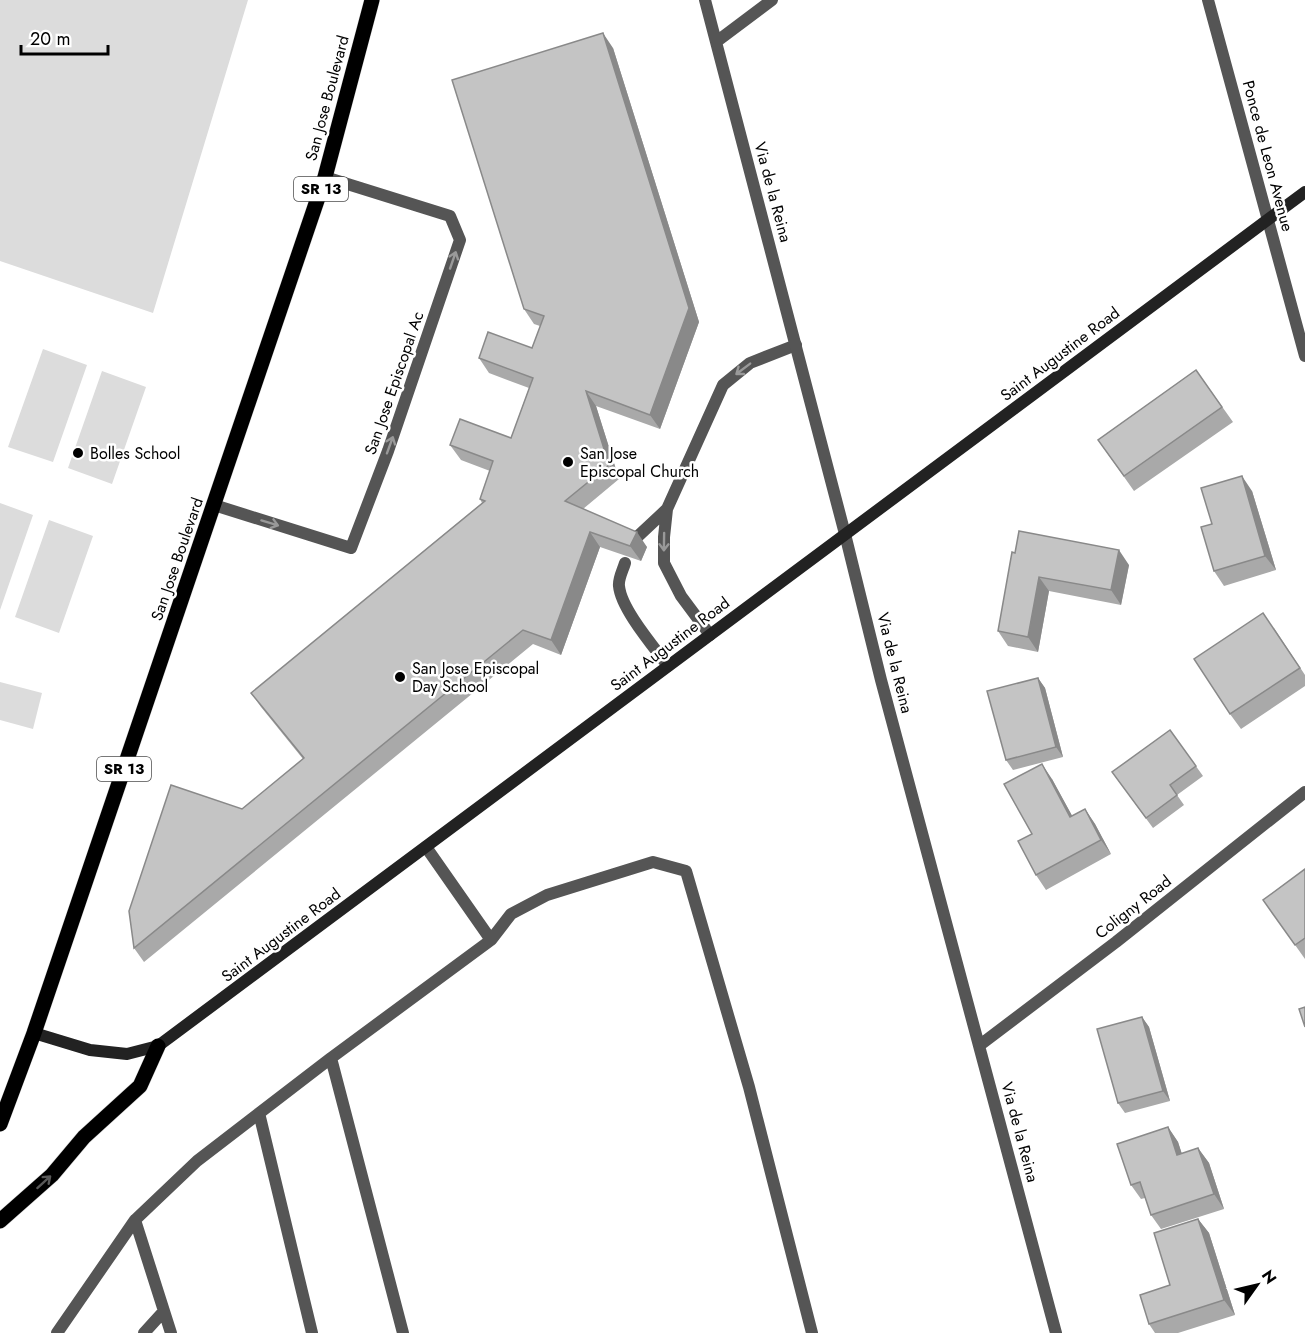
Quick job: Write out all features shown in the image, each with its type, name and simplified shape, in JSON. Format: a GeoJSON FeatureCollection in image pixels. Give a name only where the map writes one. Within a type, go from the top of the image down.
{"type":"FeatureCollection","features":[{"type":"Feature","properties":{"kind":"main road","name":"San Jose Boulevard"},"geometry":{"type":"LineString","coordinates":[[0,1124],[34,1033],[325,177],[372,0]]}},
{"type":"Feature","properties":{"kind":"main road","name":"Saint Augustine Road"},"geometry":{"type":"LineString","coordinates":[[34,1033],[90,1050],[127,1054],[159,1046],[1305,192]]}},
{"type":"Feature","properties":{"kind":"main road"},"geometry":{"type":"LineString","coordinates":[[0,1221],[52,1175],[84,1137],[140,1086],[159,1046]]}},
{"type":"Feature","properties":{"kind":"street","name":"Via de la Reina"},"geometry":{"type":"LineString","coordinates":[[705,0],[881,680],[1056,1333]]}},
{"type":"Feature","properties":{"kind":"street"},"geometry":{"type":"LineString","coordinates":[[716,42],[772,0]]}},
{"type":"Feature","properties":{"kind":"street","name":"Ponce de Leon Avenue"},"geometry":{"type":"LineString","coordinates":[[1208,0],[1305,356]]}},
{"type":"Feature","properties":{"kind":"street","name":"San Jose Episcopal Ac"},"geometry":{"type":"LineString","coordinates":[[214,505],[351,548],[411,385],[460,240],[450,216],[325,177]]}},
{"type":"Feature","properties":{"kind":"street"},"geometry":{"type":"LineString","coordinates":[[710,635],[681,596],[664,563],[667,509],[723,385],[750,363],[796,345]]}},
{"type":"Feature","properties":{"kind":"street"},"geometry":{"type":"LineString","coordinates":[[635,539],[667,509]]}},
{"type":"Feature","properties":{"kind":"street"},"geometry":{"type":"LineString","coordinates":[[624,563],[619,585],[624,601],[641,630],[668,666]]}},
{"type":"Feature","properties":{"kind":"street","name":"Coligny Road"},"geometry":{"type":"LineString","coordinates":[[980,1046],[1116,942],[1305,792]]}},
{"type":"Feature","properties":{"kind":"street"},"geometry":{"type":"LineString","coordinates":[[426,847],[491,940]]}},
{"type":"Feature","properties":{"kind":"street"},"geometry":{"type":"LineString","coordinates":[[57,1333],[135,1220],[197,1161],[330,1058],[491,940],[511,914],[547,895],[653,862],[686,872],[748,1087],[813,1333]]}},
{"type":"Feature","properties":{"kind":"street"},"geometry":{"type":"LineString","coordinates":[[330,1058],[403,1333]]}},
{"type":"Feature","properties":{"kind":"street"},"geometry":{"type":"LineString","coordinates":[[259,1113],[312,1333]]}},
{"type":"Feature","properties":{"kind":"street"},"geometry":{"type":"LineString","coordinates":[[135,1220],[171,1333]]}},
{"type":"Feature","properties":{"kind":"street"},"geometry":{"type":"LineString","coordinates":[[144,1333],[164,1311]]}},
{"type":"Feature","properties":{"kind":"shaded area"},"geometry":{"type":"Polygon","coordinates":[[[0,0],[248,0],[153,313],[0,261],[0,0]]]}},
{"type":"Feature","properties":{"kind":"shaded area"},"geometry":{"type":"Polygon","coordinates":[[[43,349],[87,365],[53,462],[8,447],[43,349]]]}},
{"type":"Feature","properties":{"kind":"shaded area"},"geometry":{"type":"Polygon","coordinates":[[[102,371],[146,387],[112,484],[68,468],[102,371]]]}},
{"type":"Feature","properties":{"kind":"shaded area"},"geometry":{"type":"Polygon","coordinates":[[[0,503],[33,515],[0,610],[0,503]]]}},
{"type":"Feature","properties":{"kind":"shaded area"},"geometry":{"type":"Polygon","coordinates":[[[49,520],[93,536],[59,633],[15,617],[49,520]]]}},
{"type":"Feature","properties":{"kind":"shaded area"},"geometry":{"type":"Polygon","coordinates":[[[0,682],[42,693],[33,729],[0,720],[0,682]]]}},
{"type":"Feature","properties":{"kind":"building"},"geometry":{"type":"Polygon","coordinates":[[[603,33],[689,308],[650,415],[586,391],[609,465],[565,501],[637,532],[630,546],[590,532],[551,640],[523,630],[134,948],[129,911],[171,785],[242,809],[304,758],[251,693],[485,501],[480,499],[493,461],[450,445],[460,419],[511,438],[533,378],[479,358],[488,332],[532,348],[544,316],[524,309],[452,80],[603,33]]]}},
{"type":"Feature","properties":{"kind":"building"},"geometry":{"type":"Polygon","coordinates":[[[1196,370],[1222,407],[1124,476],[1098,440],[1196,370]]]}},
{"type":"Feature","properties":{"kind":"building"},"geometry":{"type":"Polygon","coordinates":[[[1242,476],[1265,556],[1214,571],[1201,527],[1212,524],[1201,488],[1242,476]]]}},
{"type":"Feature","properties":{"kind":"building"},"geometry":{"type":"Polygon","coordinates":[[[1019,531],[1119,550],[1111,590],[1039,577],[1028,637],[998,631],[1012,552],[1015,553],[1019,531]]]}},
{"type":"Feature","properties":{"kind":"building"},"geometry":{"type":"Polygon","coordinates":[[[1263,613],[1300,668],[1230,714],[1194,659],[1263,613]]]}},
{"type":"Feature","properties":{"kind":"building"},"geometry":{"type":"Polygon","coordinates":[[[1038,678],[1056,747],[1006,760],[987,691],[1038,678]]]}},
{"type":"Feature","properties":{"kind":"building"},"geometry":{"type":"Polygon","coordinates":[[[1170,730],[1196,766],[1170,785],[1177,795],[1146,818],[1112,772],[1170,730]]]}},
{"type":"Feature","properties":{"kind":"building"},"geometry":{"type":"Polygon","coordinates":[[[1042,764],[1070,817],[1085,809],[1101,840],[1036,875],[1018,841],[1032,834],[1004,784],[1042,764]]]}},
{"type":"Feature","properties":{"kind":"building"},"geometry":{"type":"Polygon","coordinates":[[[1305,869],[1305,938],[1295,945],[1263,900],[1305,869]]]}},
{"type":"Feature","properties":{"kind":"building"},"geometry":{"type":"Polygon","coordinates":[[[1305,1007],[1305,1027],[1299,1009],[1305,1007]]]}},
{"type":"Feature","properties":{"kind":"building"},"geometry":{"type":"Polygon","coordinates":[[[1142,1017],[1163,1091],[1118,1103],[1097,1029],[1142,1017]]]}},
{"type":"Feature","properties":{"kind":"building"},"geometry":{"type":"Polygon","coordinates":[[[1168,1127],[1177,1155],[1198,1148],[1214,1194],[1151,1215],[1140,1182],[1131,1185],[1117,1144],[1168,1127]]]}},
{"type":"Feature","properties":{"kind":"building"},"geometry":{"type":"Polygon","coordinates":[[[1198,1219],[1224,1300],[1149,1324],[1140,1295],[1170,1285],[1154,1233],[1198,1219]]]}},
{"type":"Feature","properties":{"kind":"place","name":"Bolles School"},"geometry":{"type":"Point","coordinates":[78,453]}},
{"type":"Feature","properties":{"kind":"place","name":"San Jose Episcopal Church"},"geometry":{"type":"Point","coordinates":[568,462]}},
{"type":"Feature","properties":{"kind":"place","name":"San Jose Episcopal Day School"},"geometry":{"type":"Point","coordinates":[400,677]}}]}
